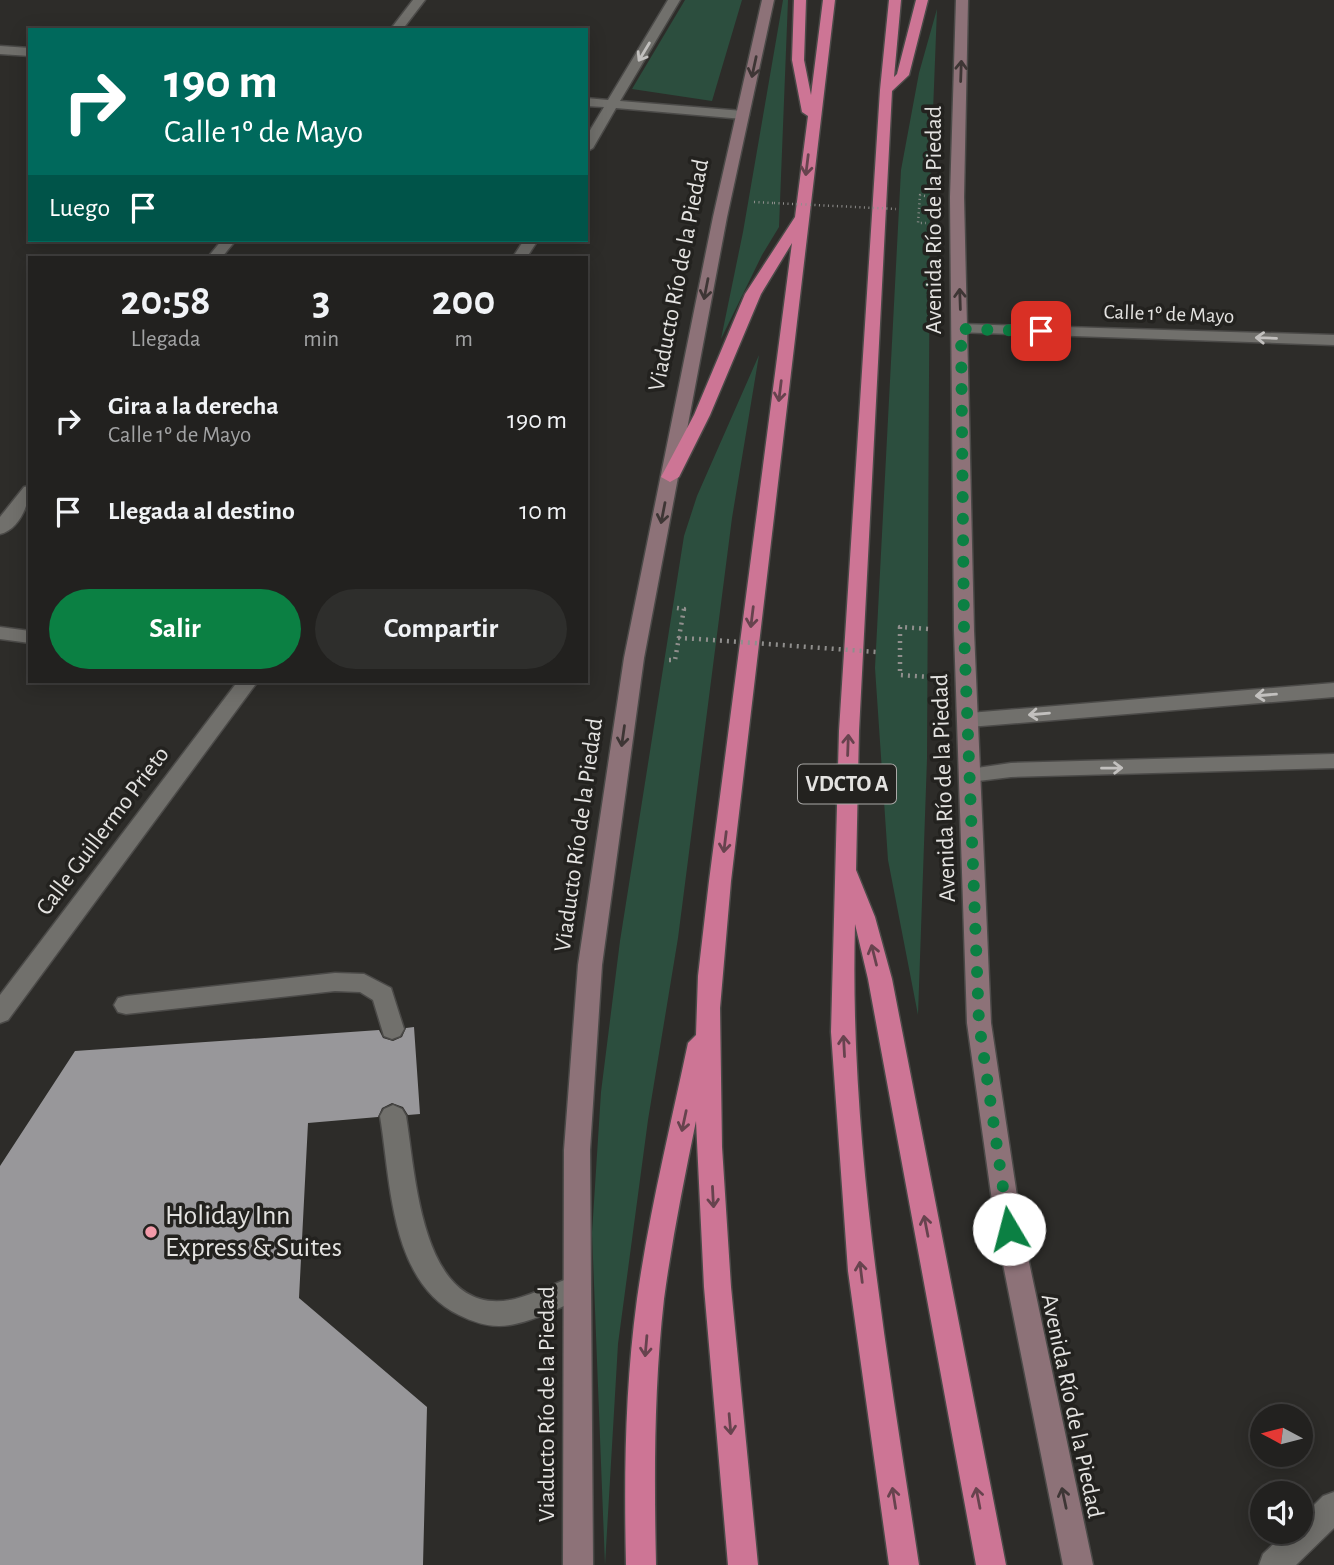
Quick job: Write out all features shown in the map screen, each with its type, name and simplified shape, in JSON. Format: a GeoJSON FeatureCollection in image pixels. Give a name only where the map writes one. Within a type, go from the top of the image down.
{"type":"FeatureCollection","features":[{"type":"Feature","properties":{"kind":"highway"},"geometry":{"type":"LineString","coordinates":[[800,0],[798,60],[811,127]]}},
{"type":"Feature","properties":{"kind":"highway"},"geometry":{"type":"LineString","coordinates":[[641,1565],[640,1435],[646,1343],[656,1262],[708,1007],[722,867],[811,127],[829,0]]}},
{"type":"Feature","properties":{"kind":"highway","name":"VDCTO A"},"geometry":{"type":"LineString","coordinates":[[895,0],[886,90],[849,731],[844,867],[843,1032],[861,1271],[904,1565]]}},
{"type":"Feature","properties":{"kind":"highway"},"geometry":{"type":"LineString","coordinates":[[886,90],[903,75],[922,0]]}},
{"type":"Feature","properties":{"kind":"highway"},"geometry":{"type":"LineString","coordinates":[[670,477],[702,415],[753,294],[801,216]]}},
{"type":"Feature","properties":{"kind":"highway"},"geometry":{"type":"LineString","coordinates":[[844,867],[864,917],[880,979],[991,1565]]}},
{"type":"Feature","properties":{"kind":"highway"},"geometry":{"type":"LineString","coordinates":[[708,1007],[711,1167],[720,1313],[743,1565]]}},
{"type":"Feature","properties":{"kind":"main road","name":"Viaducto Río de la Piedad"},"geometry":{"type":"LineString","coordinates":[[578,1565],[575,1288],[577,1150],[590,965],[634,658],[721,212],[768,0]]}},
{"type":"Feature","properties":{"kind":"main road","name":"Avenida Río de la Piedad"},"geometry":{"type":"LineString","coordinates":[[962,0],[957,197],[964,631],[979,1023],[1009,1229],[1078,1565]]}},
{"type":"Feature","properties":{"kind":"street"},"geometry":{"type":"LineString","coordinates":[[398,28],[419,0]]}},
{"type":"Feature","properties":{"kind":"street"},"geometry":{"type":"LineString","coordinates":[[588,145],[674,0]]}},
{"type":"Feature","properties":{"kind":"street"},"geometry":{"type":"LineString","coordinates":[[0,50],[28,52]]}},
{"type":"Feature","properties":{"kind":"street"},"geometry":{"type":"LineString","coordinates":[[588,102],[743,115]]}},
{"type":"Feature","properties":{"kind":"street"},"geometry":{"type":"LineString","coordinates":[[216,256],[227,242]]}},
{"type":"Feature","properties":{"kind":"street","name":"Calle 1º de Mayo"},"geometry":{"type":"LineString","coordinates":[[961,329],[1334,340]]}},
{"type":"Feature","properties":{"kind":"street"},"geometry":{"type":"LineString","coordinates":[[0,529],[28,494]]}},
{"type":"Feature","properties":{"kind":"street"},"geometry":{"type":"LineString","coordinates":[[0,633],[28,637]]}},
{"type":"Feature","properties":{"kind":"street","name":"Calle Guillermo Prieto"},"geometry":{"type":"LineString","coordinates":[[0,1013],[247,683]]}},
{"type":"Feature","properties":{"kind":"street"},"geometry":{"type":"LineString","coordinates":[[969,720],[1334,690]]}},
{"type":"Feature","properties":{"kind":"street"},"geometry":{"type":"LineString","coordinates":[[971,775],[1011,770],[1334,761]]}},
{"type":"Feature","properties":{"kind":"street"},"geometry":{"type":"LineString","coordinates":[[126,1005],[335,982],[364,983],[383,995],[393,1029]]}},
{"type":"Feature","properties":{"kind":"street"},"geometry":{"type":"LineString","coordinates":[[393,1116],[411,1224],[422,1262],[449,1297],[482,1313],[514,1312],[575,1288]]}},
{"type":"Feature","properties":{"kind":"street"},"geometry":{"type":"LineString","coordinates":[[1274,1565],[1334,1507]]}},
{"type":"Feature","properties":{"kind":"path"},"geometry":{"type":"LineString","coordinates":[[918,223],[919,195]]}},
{"type":"Feature","properties":{"kind":"path"},"geometry":{"type":"LineString","coordinates":[[750,202],[896,209]]}},
{"type":"Feature","properties":{"kind":"path"},"geometry":{"type":"LineString","coordinates":[[675,660],[684,609]]}},
{"type":"Feature","properties":{"kind":"path"},"geometry":{"type":"LineString","coordinates":[[900,627],[900,675]]}},
{"type":"Feature","properties":{"kind":"path"},"geometry":{"type":"LineString","coordinates":[[678,638],[877,652]]}},
{"type":"Feature","properties":{"kind":"green space"},"geometry":{"type":"Polygon","coordinates":[[[685,0],[742,0],[712,101],[632,89],[685,0]]]}},
{"type":"Feature","properties":{"kind":"green space"},"geometry":{"type":"Polygon","coordinates":[[[783,0],[788,0],[779,227],[762,255],[721,339],[743,232],[783,0]]]}},
{"type":"Feature","properties":{"kind":"green space"},"geometry":{"type":"Polygon","coordinates":[[[937,9],[930,189],[927,759],[918,1015],[888,860],[875,668],[901,170],[919,73],[937,9]]]}},
{"type":"Feature","properties":{"kind":"green space"},"geometry":{"type":"Polygon","coordinates":[[[759,355],[732,518],[678,938],[648,1120],[618,1344],[605,1565],[592,1233],[601,1092],[620,941],[684,536],[697,496],[759,355]]]}},
{"type":"Feature","properties":{"kind":"building","name":"Holiday Inn Express & Suites"},"geometry":{"type":"Polygon","coordinates":[[[414,1027],[420,1114],[408,1115],[403,1107],[392,1103],[382,1108],[378,1117],[308,1123],[299,1298],[427,1407],[423,1565],[0,1565],[0,1166],[75,1051],[379,1030],[383,1038],[393,1041],[402,1037],[406,1028],[414,1027]]]}},
{"type":"Feature","properties":{"kind":"place","name":"Holiday Inn Express & Suites"},"geometry":{"type":"Point","coordinates":[151,1232]}},
{"type":"Feature","properties":{"kind":"route"},"geometry":{"type":"LineString","coordinates":[[1009,1229],[979,1023],[964,631],[961,329],[1041,331]]}}]}
